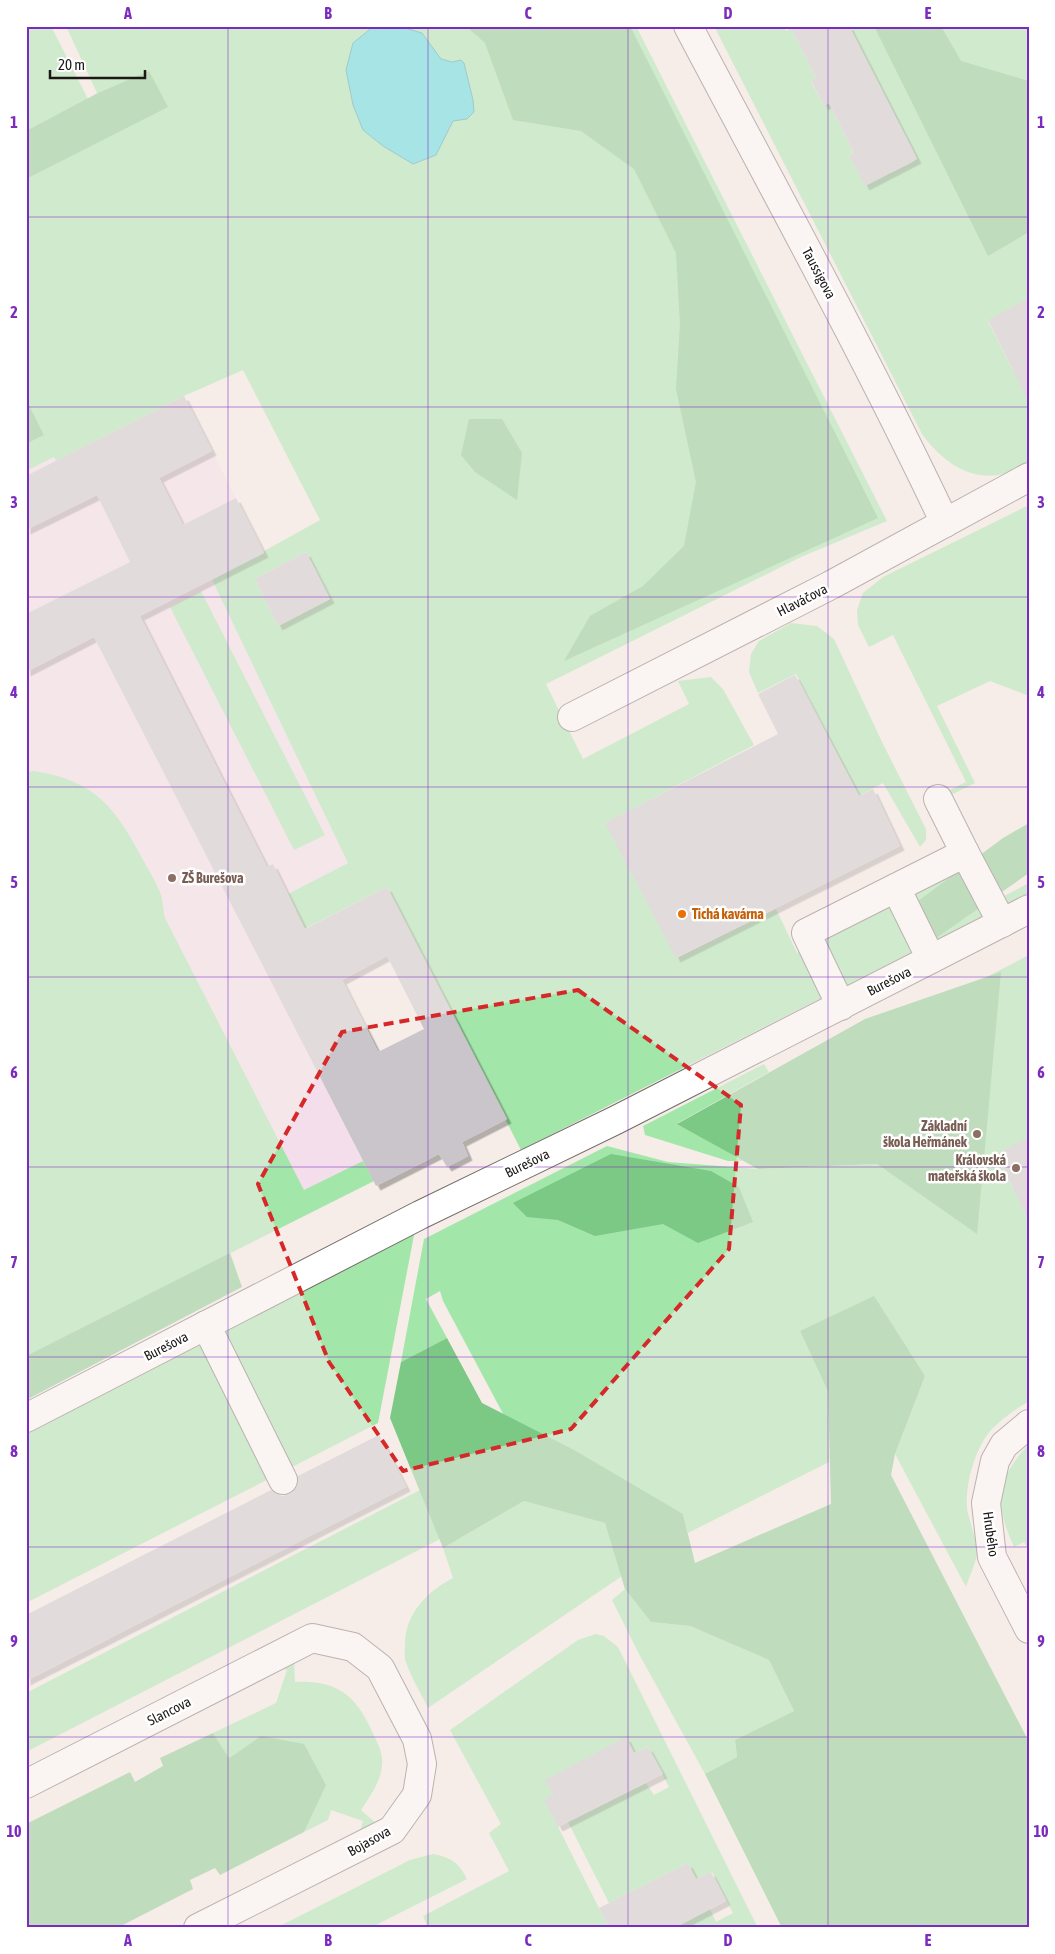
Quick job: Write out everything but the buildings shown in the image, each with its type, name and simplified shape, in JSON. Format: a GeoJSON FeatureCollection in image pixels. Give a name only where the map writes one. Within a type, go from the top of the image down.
{"type":"FeatureCollection","features":[{"type":"Feature","properties":{"kind":"street","name":"Taussigova"},"geometry":{"type":"LineString","coordinates":[[688,26],[854,340],[945,522]]}},
{"type":"Feature","properties":{"kind":"street","name":"Hlaváčova"},"geometry":{"type":"LineString","coordinates":[[572,717],[831,585],[1029,477]]}},
{"type":"Feature","properties":{"kind":"street"},"geometry":{"type":"LineString","coordinates":[[938,799],[1002,923]]}},
{"type":"Feature","properties":{"kind":"street"},"geometry":{"type":"LineString","coordinates":[[841,1006],[806,933],[965,853]]}},
{"type":"Feature","properties":{"kind":"street"},"geometry":{"type":"LineString","coordinates":[[896,888],[931,959]]}},
{"type":"Feature","properties":{"kind":"street","name":"Burešova"},"geometry":{"type":"LineString","coordinates":[[26,1418],[420,1215],[616,1120],[1029,909]]}},
{"type":"Feature","properties":{"kind":"street"},"geometry":{"type":"LineString","coordinates":[[206,1325],[283,1480]]}},
{"type":"Feature","properties":{"kind":"street","name":"Hrubého"},"geometry":{"type":"LineString","coordinates":[[1029,1424],[1004,1445],[995,1461],[986,1503],[992,1557],[1029,1630]]}},
{"type":"Feature","properties":{"kind":"street","name":"Slancova"},"geometry":{"type":"LineString","coordinates":[[26,1784],[312,1638]]}},
{"type":"Feature","properties":{"kind":"street","name":"Bojasova"},"geometry":{"type":"LineString","coordinates":[[198,1928],[392,1830],[417,1795],[422,1764],[417,1739],[380,1668],[353,1648],[312,1638]]}},
{"type":"Feature","properties":{"kind":"highlighted area"},"geometry":{"type":"Polygon","coordinates":[[[578,990],[741,1105],[729,1249],[571,1429],[403,1471],[329,1362],[258,1184],[342,1032],[578,990]]]}},
{"type":"Feature","properties":{"kind":"shaded area","name":"ZŠ Burešova"},"geometry":{"type":"Polygon","coordinates":[[[184,396],[264,553],[212,580],[348,863],[288,894],[296,910],[248,935],[363,1161],[26,1356],[26,399],[56,461],[184,396]]]}},
{"type":"Feature","properties":{"kind":"green space"},"geometry":{"type":"Polygon","coordinates":[[[33,26],[51,26],[88,99],[26,131],[26,30],[33,26]]]}},
{"type":"Feature","properties":{"kind":"green space"},"geometry":{"type":"Polygon","coordinates":[[[66,26],[374,26],[353,43],[363,130],[383,146],[413,164],[436,155],[453,121],[467,119],[473,100],[464,63],[461,60],[452,62],[441,59],[422,33],[398,26],[636,26],[887,521],[801,557],[546,684],[583,759],[689,704],[678,681],[711,677],[723,689],[754,745],[606,823],[677,958],[776,909],[797,953],[956,867],[979,909],[1029,883],[1029,893],[521,1150],[387,887],[257,953],[248,935],[296,910],[288,894],[348,863],[212,580],[320,520],[243,370],[184,396],[56,461],[54,457],[26,471],[26,444],[44,435],[26,399],[26,179],[115,132],[66,26]],[[306,552],[255,579],[278,626],[330,599],[306,552]]]}},
{"type":"Feature","properties":{"kind":"green space"},"geometry":{"type":"Polygon","coordinates":[[[466,26],[630,26],[878,518],[564,661],[590,616],[643,586],[684,546],[696,482],[676,389],[680,324],[676,253],[634,169],[581,131],[513,120],[485,43],[466,26]]]}},
{"type":"Feature","properties":{"kind":"green space"},"geometry":{"type":"Polygon","coordinates":[[[714,26],[783,26],[786,31],[791,28],[816,78],[811,81],[824,106],[829,103],[854,153],[849,155],[864,183],[867,184],[911,163],[915,160],[915,155],[849,26],[1029,26],[1029,298],[988,321],[1013,371],[1029,364],[1029,464],[1003,474],[991,476],[967,472],[947,460],[922,434],[714,26]]]}},
{"type":"Feature","properties":{"kind":"green space"},"geometry":{"type":"Polygon","coordinates":[[[874,26],[941,26],[961,61],[1029,81],[1029,232],[988,256],[874,26]]]}},
{"type":"Feature","properties":{"kind":"green space"},"geometry":{"type":"Polygon","coordinates":[[[149,71],[168,107],[26,179],[26,131],[96,94],[149,71]]]}},
{"type":"Feature","properties":{"kind":"green space"},"geometry":{"type":"Polygon","coordinates":[[[26,399],[44,435],[26,444],[26,399]]]}},
{"type":"Feature","properties":{"kind":"green space"},"geometry":{"type":"Polygon","coordinates":[[[469,419],[502,419],[522,453],[517,500],[475,472],[461,455],[469,419]]]}},
{"type":"Feature","properties":{"kind":"green space"},"geometry":{"type":"Polygon","coordinates":[[[1029,505],[1029,696],[990,681],[937,706],[975,783],[951,795],[960,812],[944,793],[966,782],[893,635],[869,647],[858,625],[857,610],[863,593],[883,577],[1029,505]]]}},
{"type":"Feature","properties":{"kind":"green space"},"geometry":{"type":"Polygon","coordinates":[[[201,591],[325,835],[294,850],[170,607],[201,591]]]}},
{"type":"Feature","properties":{"kind":"green space"},"geometry":{"type":"Polygon","coordinates":[[[791,623],[817,626],[834,639],[882,742],[926,829],[926,840],[920,847],[883,783],[859,796],[796,674],[758,693],[749,672],[751,654],[759,641],[791,623]]]}},
{"type":"Feature","properties":{"kind":"green space"},"geometry":{"type":"Polygon","coordinates":[[[34,771],[55,775],[87,789],[112,810],[122,824],[156,883],[161,895],[165,918],[304,1190],[363,1161],[374,1181],[26,1356],[26,772],[34,771]]]}},
{"type":"Feature","properties":{"kind":"green space"},"geometry":{"type":"Polygon","coordinates":[[[1029,823],[1029,873],[932,941],[914,904],[1003,838],[1029,823]]]}},
{"type":"Feature","properties":{"kind":"green space"},"geometry":{"type":"Polygon","coordinates":[[[1029,955],[1029,1139],[996,1155],[1013,1189],[1029,1182],[1029,1401],[992,1429],[981,1446],[972,1467],[967,1508],[977,1554],[966,1587],[895,1454],[925,1376],[800,1331],[828,1390],[829,1462],[688,1533],[683,1514],[509,1425],[443,1301],[440,1291],[426,1299],[447,1338],[401,1362],[424,1239],[607,1146],[668,1162],[758,1169],[877,1164],[976,1233],[876,1034],[1029,955]]]}},
{"type":"Feature","properties":{"kind":"green space"},"geometry":{"type":"Polygon","coordinates":[[[1001,972],[977,1234],[877,1164],[758,1169],[677,1124],[865,1019],[1001,972]]]}},
{"type":"Feature","properties":{"kind":"green space"},"geometry":{"type":"Polygon","coordinates":[[[764,1064],[769,1072],[678,1123],[743,1161],[728,1161],[645,1135],[643,1126],[764,1064]]]}},
{"type":"Feature","properties":{"kind":"green space"},"geometry":{"type":"Polygon","coordinates":[[[611,1154],[711,1171],[739,1187],[753,1222],[698,1243],[663,1224],[595,1236],[558,1220],[527,1217],[513,1203],[611,1154]]]}},
{"type":"Feature","properties":{"kind":"green space"},"geometry":{"type":"Polygon","coordinates":[[[415,1230],[378,1423],[26,1603],[26,1432],[415,1230]]]}},
{"type":"Feature","properties":{"kind":"green space"},"geometry":{"type":"Polygon","coordinates":[[[230,1253],[242,1287],[26,1400],[26,1356],[230,1253]]]}},
{"type":"Feature","properties":{"kind":"green space"},"geometry":{"type":"Polygon","coordinates":[[[874,1296],[925,1376],[895,1454],[891,1475],[1029,1742],[1029,1928],[782,1928],[705,1774],[737,1757],[735,1740],[794,1711],[769,1660],[690,1626],[651,1622],[625,1589],[605,1523],[524,1501],[443,1548],[390,1418],[401,1362],[447,1338],[482,1403],[574,1450],[683,1514],[695,1563],[831,1504],[828,1391],[800,1331],[874,1296]]]}},
{"type":"Feature","properties":{"kind":"green space"},"geometry":{"type":"Polygon","coordinates":[[[1029,1444],[1029,1551],[1024,1542],[1014,1547],[1003,1517],[1001,1492],[1010,1469],[1029,1444]]]}},
{"type":"Feature","properties":{"kind":"green space"},"geometry":{"type":"Polygon","coordinates":[[[420,1490],[440,1539],[26,1752],[26,1693],[420,1490]]]}},
{"type":"Feature","properties":{"kind":"green space"},"geometry":{"type":"Polygon","coordinates":[[[524,1501],[605,1523],[622,1576],[428,1708],[405,1660],[406,1635],[408,1625],[418,1606],[434,1590],[453,1578],[443,1548],[524,1501]]]}},
{"type":"Feature","properties":{"kind":"green space"},"geometry":{"type":"Polygon","coordinates":[[[625,1589],[651,1622],[690,1626],[769,1660],[794,1711],[735,1740],[737,1757],[705,1774],[639,1654],[612,1600],[625,1589]]]}},
{"type":"Feature","properties":{"kind":"green space"},"geometry":{"type":"Polygon","coordinates":[[[596,1634],[604,1636],[618,1647],[758,1928],[674,1928],[710,1909],[716,1922],[733,1913],[712,1872],[696,1879],[688,1863],[609,1903],[568,1822],[646,1783],[654,1795],[669,1787],[648,1747],[546,1780],[553,1795],[545,1801],[609,1928],[428,1928],[423,1916],[509,1871],[489,1833],[501,1824],[450,1730],[578,1640],[596,1634]]]}},
{"type":"Feature","properties":{"kind":"green space"},"geometry":{"type":"Polygon","coordinates":[[[294,1659],[295,1682],[322,1684],[342,1692],[350,1698],[365,1717],[378,1743],[382,1765],[379,1779],[361,1810],[377,1824],[360,1831],[363,1821],[331,1810],[328,1820],[304,1832],[325,1785],[261,1736],[229,1758],[213,1733],[276,1703],[287,1670],[276,1667],[294,1659]]]}},
{"type":"Feature","properties":{"kind":"green space"},"geometry":{"type":"Polygon","coordinates":[[[213,1733],[229,1758],[261,1736],[304,1744],[326,1785],[304,1832],[220,1875],[215,1868],[190,1880],[193,1889],[117,1928],[26,1928],[26,1824],[130,1772],[135,1782],[163,1766],[160,1758],[213,1733]]]}},
{"type":"Feature","properties":{"kind":"green space"},"geometry":{"type":"Polygon","coordinates":[[[433,1854],[454,1862],[461,1868],[467,1879],[370,1928],[276,1928],[410,1860],[433,1854]]]}},
{"type":"Feature","properties":{"kind":"water"},"geometry":{"type":"Polygon","coordinates":[[[374,26],[398,26],[422,33],[441,59],[452,62],[461,60],[464,63],[474,112],[467,119],[453,121],[436,155],[413,164],[383,146],[363,130],[353,105],[346,70],[353,43],[374,26]]]}},
{"type":"Feature","properties":{"kind":"place","name":"ZŠ Burešova"},"geometry":{"type":"Point","coordinates":[172,878]}},
{"type":"Feature","properties":{"kind":"place","name":"Tichá kavárna"},"geometry":{"type":"Point","coordinates":[682,914]}},
{"type":"Feature","properties":{"kind":"place","name":"Základní škola Heřmánek"},"geometry":{"type":"Point","coordinates":[977,1134]}},
{"type":"Feature","properties":{"kind":"place","name":"Královská mateřská škola"},"geometry":{"type":"Point","coordinates":[1016,1168]}}]}
